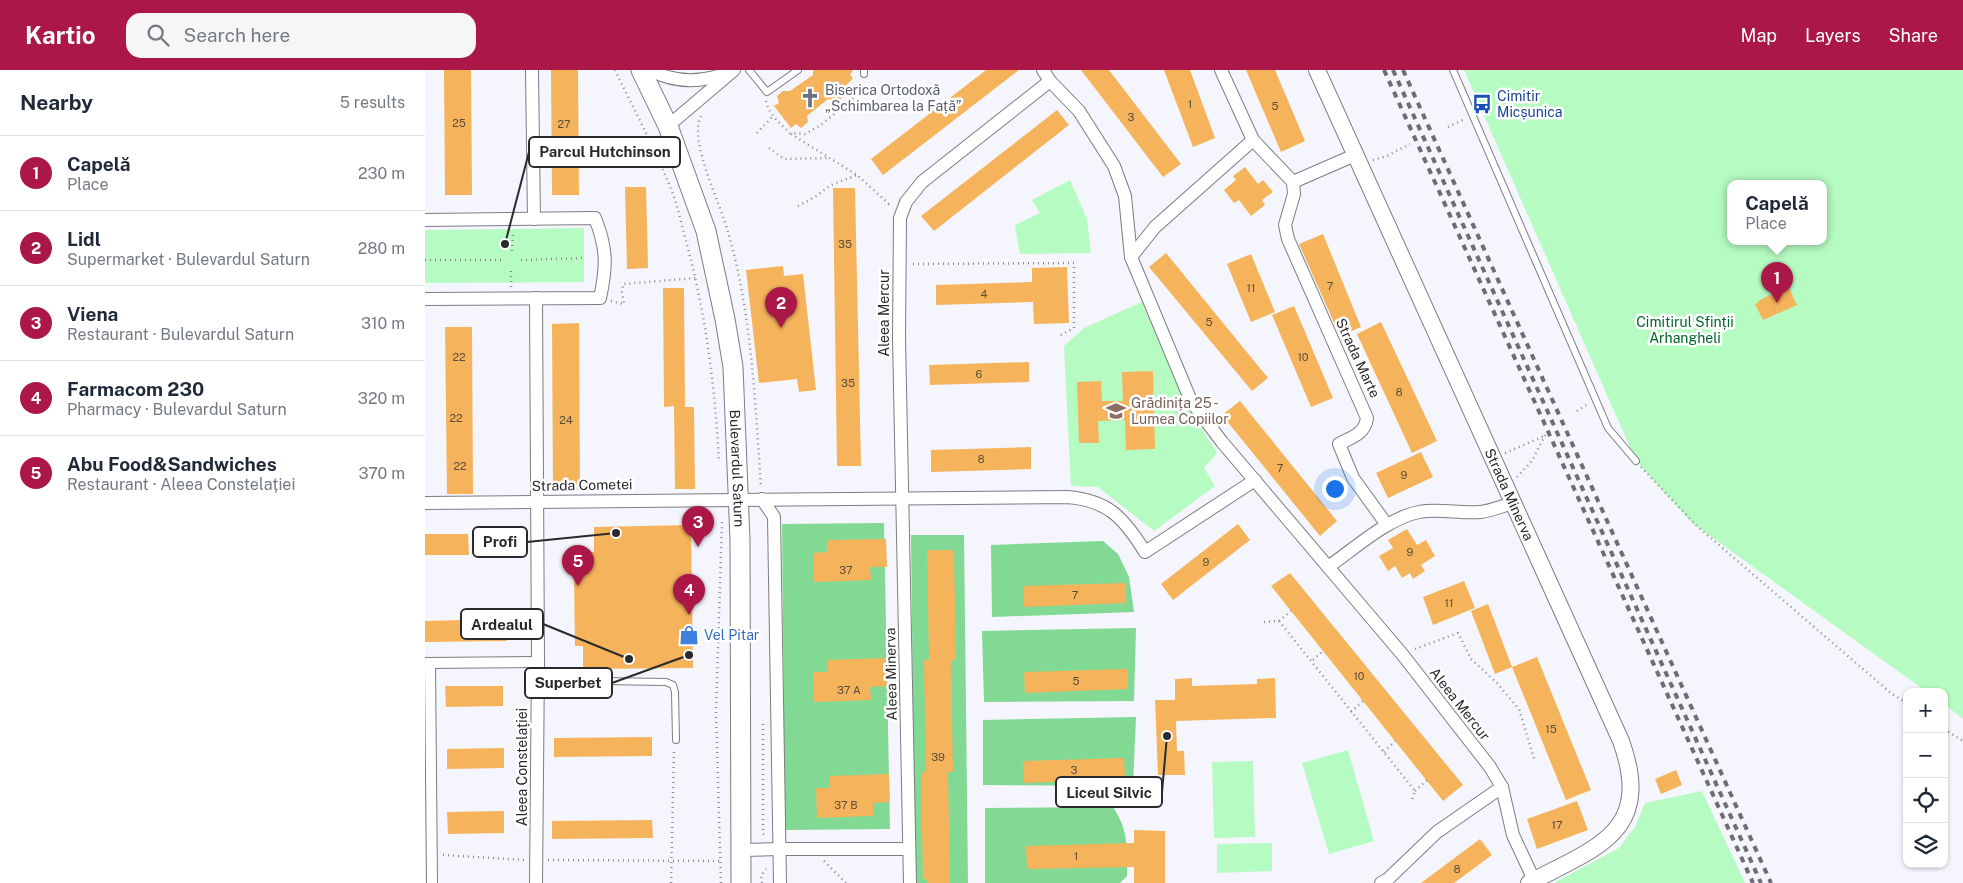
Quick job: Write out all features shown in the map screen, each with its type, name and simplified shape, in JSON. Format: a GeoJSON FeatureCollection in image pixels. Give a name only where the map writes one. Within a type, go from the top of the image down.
{"type":"FeatureCollection","features":[{"type":"Feature","properties":{"kind":"main road","name":"Bulevardul Saturn"},"geometry":{"type":"LineString","coordinates":[[641,70],[668,126],[706,231],[725,319],[733,367],[730,499],[741,883]]}},
{"type":"Feature","properties":{"kind":"street"},"geometry":{"type":"LineString","coordinates":[[532,70],[534,218]]}},
{"type":"Feature","properties":{"kind":"street"},"geometry":{"type":"LineString","coordinates":[[650,70],[671,79],[684,81],[715,78],[733,71]]}},
{"type":"Feature","properties":{"kind":"street"},"geometry":{"type":"LineString","coordinates":[[1221,70],[1253,140],[1293,182],[1357,159]]}},
{"type":"Feature","properties":{"kind":"street","name":"Strada Minerva"},"geometry":{"type":"LineString","coordinates":[[1317,70],[1621,741],[1627,760],[1631,778],[1628,809],[1611,835],[1597,847],[1580,857],[1531,882]]}},
{"type":"Feature","properties":{"kind":"street"},"geometry":{"type":"LineString","coordinates":[[668,126],[733,71]]}},
{"type":"Feature","properties":{"kind":"street","name":"Aleea Mercur"},"geometry":{"type":"LineString","coordinates":[[903,498],[899,265],[900,218],[906,202],[923,182],[1046,75],[1079,111],[1114,166],[1125,196],[1131,257],[1191,401],[1222,442],[1402,654],[1490,767],[1502,787],[1513,835],[1531,882]]}},
{"type":"Feature","properties":{"kind":"street"},"geometry":{"type":"LineString","coordinates":[[1131,257],[1155,227],[1253,140]]}},
{"type":"Feature","properties":{"kind":"street","name":"Strada Marte"},"geometry":{"type":"LineString","coordinates":[[1293,182],[1294,194],[1285,225],[1288,240],[1367,418],[1366,427],[1361,432],[1339,444],[1353,478],[1387,525]]}},
{"type":"Feature","properties":{"kind":"street"},"geometry":{"type":"LineString","coordinates":[[425,220],[595,218],[602,236],[606,256],[605,276],[600,298],[425,299]]}},
{"type":"Feature","properties":{"kind":"street","name":"Aleea Constelației"},"geometry":{"type":"LineString","coordinates":[[536,298],[538,662],[536,883]]}},
{"type":"Feature","properties":{"kind":"street"},"geometry":{"type":"LineString","coordinates":[[903,498],[1083,498],[1108,508],[1135,535],[1145,552],[1255,480]]}},
{"type":"Feature","properties":{"kind":"street"},"geometry":{"type":"LineString","coordinates":[[1328,567],[1387,525],[1403,516],[1419,511],[1479,512],[1492,510],[1510,496]]}},
{"type":"Feature","properties":{"kind":"street","name":"Strada Cometei"},"geometry":{"type":"LineString","coordinates":[[425,503],[903,498]]}},
{"type":"Feature","properties":{"kind":"street","name":"Aleea Minerva"},"geometry":{"type":"LineString","coordinates":[[903,498],[910,883]]}},
{"type":"Feature","properties":{"kind":"street"},"geometry":{"type":"LineString","coordinates":[[762,499],[774,517],[780,883]]}},
{"type":"Feature","properties":{"kind":"street"},"geometry":{"type":"LineString","coordinates":[[431,883],[428,663],[538,662]]}},
{"type":"Feature","properties":{"kind":"street"},"geometry":{"type":"LineString","coordinates":[[1381,883],[1437,832],[1502,787]]}},
{"type":"Feature","properties":{"kind":"street"},"geometry":{"type":"LineString","coordinates":[[740,850],[909,849]]}},
{"type":"Feature","properties":{"kind":"lane"},"geometry":{"type":"LineString","coordinates":[[749,70],[767,92],[798,70]]}},
{"type":"Feature","properties":{"kind":"lane"},"geometry":{"type":"LineString","coordinates":[[1453,70],[1608,428],[1636,461]]}},
{"type":"Feature","properties":{"kind":"lane"},"geometry":{"type":"LineString","coordinates":[[538,680],[666,682],[673,685],[675,692],[676,740]]}},
{"type":"Feature","properties":{"kind":"path"},"geometry":{"type":"LineString","coordinates":[[615,70],[640,120],[674,198],[696,278],[715,396],[720,471]]}},
{"type":"Feature","properties":{"kind":"path"},"geometry":{"type":"LineString","coordinates":[[790,134],[805,134],[821,126],[857,95],[864,72]]}},
{"type":"Feature","properties":{"kind":"path"},"geometry":{"type":"LineString","coordinates":[[767,92],[765,98],[767,107],[790,134],[857,175],[889,204],[906,202]]}},
{"type":"Feature","properties":{"kind":"path"},"geometry":{"type":"LineString","coordinates":[[1448,127],[1473,115]]}},
{"type":"Feature","properties":{"kind":"path"},"geometry":{"type":"LineString","coordinates":[[757,133],[773,116]]}},
{"type":"Feature","properties":{"kind":"path"},"geometry":{"type":"LineString","coordinates":[[1357,159],[1387,156],[1410,144]]}},
{"type":"Feature","properties":{"kind":"path"},"geometry":{"type":"LineString","coordinates":[[769,148],[784,159],[828,158]]}},
{"type":"Feature","properties":{"kind":"path"},"geometry":{"type":"LineString","coordinates":[[798,206],[815,197],[831,185],[857,175]]}},
{"type":"Feature","properties":{"kind":"path"},"geometry":{"type":"LineString","coordinates":[[511,219],[513,229],[512,251]]}},
{"type":"Feature","properties":{"kind":"path"},"geometry":{"type":"LineString","coordinates":[[521,260],[584,258]]}},
{"type":"Feature","properties":{"kind":"path"},"geometry":{"type":"LineString","coordinates":[[425,260],[501,260]]}},
{"type":"Feature","properties":{"kind":"path"},"geometry":{"type":"LineString","coordinates":[[899,265],[1074,263],[1074,328],[1059,336]]}},
{"type":"Feature","properties":{"kind":"path"},"geometry":{"type":"LineString","coordinates":[[600,298],[624,304],[623,284],[696,278]]}},
{"type":"Feature","properties":{"kind":"path"},"geometry":{"type":"LineString","coordinates":[[1493,458],[1545,435],[1532,461],[1510,496]]}},
{"type":"Feature","properties":{"kind":"path"},"geometry":{"type":"LineString","coordinates":[[1636,461],[1697,527],[1892,694],[1903,701]]}},
{"type":"Feature","properties":{"kind":"path"},"geometry":{"type":"LineString","coordinates":[[721,883],[716,712],[730,499]]}},
{"type":"Feature","properties":{"kind":"path"},"geometry":{"type":"LineString","coordinates":[[1264,622],[1279,621],[1291,611]]}},
{"type":"Feature","properties":{"kind":"path"},"geometry":{"type":"LineString","coordinates":[[1279,621],[1415,791]]}},
{"type":"Feature","properties":{"kind":"path"},"geometry":{"type":"LineString","coordinates":[[1402,654],[1458,632],[1471,659],[1497,683],[1519,709],[1535,762]]}},
{"type":"Feature","properties":{"kind":"path"},"geometry":{"type":"LineString","coordinates":[[1312,661],[1323,651]]}},
{"type":"Feature","properties":{"kind":"path"},"geometry":{"type":"LineString","coordinates":[[1351,712],[1363,701]]}},
{"type":"Feature","properties":{"kind":"path"},"geometry":{"type":"LineString","coordinates":[[1948,732],[1963,741]]}},
{"type":"Feature","properties":{"kind":"path"},"geometry":{"type":"LineString","coordinates":[[671,883],[673,862],[673,754],[676,740]]}},
{"type":"Feature","properties":{"kind":"path"},"geometry":{"type":"LineString","coordinates":[[1384,752],[1395,741]]}},
{"type":"Feature","properties":{"kind":"path"},"geometry":{"type":"LineString","coordinates":[[1413,800],[1415,791],[1427,780]]}},
{"type":"Feature","properties":{"kind":"path"},"geometry":{"type":"LineString","coordinates":[[811,849],[846,883]]}},
{"type":"Feature","properties":{"kind":"path"},"geometry":{"type":"LineString","coordinates":[[431,854],[537,860],[721,861]]}},
{"type":"Feature","properties":{"kind":"green space","name":"Cimitirul Sfinții Arhangheli"},"geometry":{"type":"Polygon","coordinates":[[[1464,70],[1963,70],[1963,719],[1948,707],[1948,688],[1921,688],[1692,523],[1636,461],[1464,70]]]}},
{"type":"Feature","properties":{"kind":"green space"},"geometry":{"type":"Polygon","coordinates":[[[1070,180],[1087,219],[1091,253],[1020,254],[1015,225],[1040,213],[1032,200],[1070,180]]]}},
{"type":"Feature","properties":{"kind":"green space"},"geometry":{"type":"Polygon","coordinates":[[[584,228],[584,282],[425,283],[425,230],[584,228]]]}},
{"type":"Feature","properties":{"kind":"green space"},"geometry":{"type":"Polygon","coordinates":[[[1142,302],[1184,401],[1217,453],[1204,468],[1215,486],[1154,531],[1098,487],[1071,486],[1064,346],[1084,328],[1142,302]]]}},
{"type":"Feature","properties":{"kind":"green space"},"geometry":{"type":"Polygon","coordinates":[[[884,523],[890,829],[785,830],[782,524],[884,523]]]}},
{"type":"Feature","properties":{"kind":"green space"},"geometry":{"type":"Polygon","coordinates":[[[911,535],[964,535],[968,883],[915,883],[911,535]]]}},
{"type":"Feature","properties":{"kind":"green space"},"geometry":{"type":"Polygon","coordinates":[[[1103,541],[1118,554],[1129,577],[1134,612],[992,617],[991,545],[1103,541]]]}},
{"type":"Feature","properties":{"kind":"green space"},"geometry":{"type":"Polygon","coordinates":[[[1136,628],[1134,701],[984,702],[982,631],[1136,628]]]}},
{"type":"Feature","properties":{"kind":"green space"},"geometry":{"type":"Polygon","coordinates":[[[1136,717],[1133,786],[983,785],[983,720],[1136,717]]]}},
{"type":"Feature","properties":{"kind":"green space"},"geometry":{"type":"Polygon","coordinates":[[[1348,750],[1374,841],[1329,854],[1302,763],[1348,750]]]}},
{"type":"Feature","properties":{"kind":"green space"},"geometry":{"type":"Polygon","coordinates":[[[1253,761],[1255,837],[1214,838],[1212,762],[1253,761]]]}},
{"type":"Feature","properties":{"kind":"green space"},"geometry":{"type":"Polygon","coordinates":[[[1702,791],[1745,883],[1554,883],[1619,848],[1635,827],[1645,803],[1702,791]]]}},
{"type":"Feature","properties":{"kind":"green space"},"geometry":{"type":"Polygon","coordinates":[[[1113,807],[1122,824],[1127,849],[1127,876],[1120,883],[985,883],[985,808],[1113,807]]]}},
{"type":"Feature","properties":{"kind":"green space"},"geometry":{"type":"Polygon","coordinates":[[[1272,843],[1272,871],[1217,873],[1217,844],[1272,843]]]}},
{"type":"Feature","properties":{"kind":"building"},"geometry":{"type":"Polygon","coordinates":[[[444,70],[471,70],[472,195],[445,195],[444,70]]]}},
{"type":"Feature","properties":{"kind":"building"},"geometry":{"type":"Polygon","coordinates":[[[551,70],[578,70],[579,195],[552,195],[551,70]]]}},
{"type":"Feature","properties":{"kind":"building","name":"Biserica Ortodoxă „Schimbarea la Față”"},"geometry":{"type":"Polygon","coordinates":[[[813,70],[853,70],[850,75],[853,78],[845,87],[844,96],[838,101],[828,99],[807,116],[808,122],[801,128],[796,124],[791,128],[774,106],[779,103],[777,96],[783,91],[790,91],[813,75],[813,70]]]}},
{"type":"Feature","properties":{"kind":"building"},"geometry":{"type":"Polygon","coordinates":[[[986,70],[1019,70],[883,175],[871,159],[986,70]]]}},
{"type":"Feature","properties":{"kind":"building"},"geometry":{"type":"Polygon","coordinates":[[[1081,70],[1109,70],[1181,164],[1163,177],[1081,70]]]}},
{"type":"Feature","properties":{"kind":"building"},"geometry":{"type":"Polygon","coordinates":[[[1164,70],[1190,70],[1215,138],[1193,147],[1164,70]]]}},
{"type":"Feature","properties":{"kind":"building"},"geometry":{"type":"Polygon","coordinates":[[[1246,70],[1275,70],[1305,141],[1281,152],[1246,70]]]}},
{"type":"Feature","properties":{"kind":"building"},"geometry":{"type":"Polygon","coordinates":[[[1057,110],[1069,125],[934,231],[921,216],[1057,110]]]}},
{"type":"Feature","properties":{"kind":"building"},"geometry":{"type":"Polygon","coordinates":[[[1245,167],[1258,184],[1263,180],[1273,192],[1262,200],[1265,205],[1251,216],[1239,200],[1234,203],[1224,190],[1236,180],[1233,176],[1245,167]]]}},
{"type":"Feature","properties":{"kind":"building"},"geometry":{"type":"Polygon","coordinates":[[[625,187],[646,187],[648,268],[627,269],[625,187]]]}},
{"type":"Feature","properties":{"kind":"building"},"geometry":{"type":"Polygon","coordinates":[[[833,188],[855,188],[861,466],[837,466],[833,188]]]}},
{"type":"Feature","properties":{"kind":"building"},"geometry":{"type":"Polygon","coordinates":[[[1323,234],[1361,327],[1340,336],[1299,244],[1323,234]]]}},
{"type":"Feature","properties":{"kind":"building"},"geometry":{"type":"Polygon","coordinates":[[[1166,253],[1268,378],[1252,391],[1149,267],[1166,253]]]}},
{"type":"Feature","properties":{"kind":"building"},"geometry":{"type":"Polygon","coordinates":[[[1251,254],[1275,312],[1251,322],[1227,264],[1251,254]]]}},
{"type":"Feature","properties":{"kind":"building"},"geometry":{"type":"Polygon","coordinates":[[[783,266],[784,276],[803,274],[816,390],[799,392],[797,379],[759,383],[746,270],[783,266]]]}},
{"type":"Feature","properties":{"kind":"building"},"geometry":{"type":"Polygon","coordinates":[[[1067,267],[1069,323],[1034,324],[1033,302],[936,305],[936,285],[1032,282],[1032,268],[1067,267]]]}},
{"type":"Feature","properties":{"kind":"building"},"geometry":{"type":"Polygon","coordinates":[[[1788,286],[1797,305],[1763,320],[1755,304],[1788,286]]]}},
{"type":"Feature","properties":{"kind":"building"},"geometry":{"type":"Polygon","coordinates":[[[663,288],[684,288],[685,407],[694,407],[695,489],[675,489],[674,406],[664,407],[663,288]]]}},
{"type":"Feature","properties":{"kind":"building"},"geometry":{"type":"Polygon","coordinates":[[[1294,306],[1333,398],[1311,407],[1272,315],[1294,306]]]}},
{"type":"Feature","properties":{"kind":"building"},"geometry":{"type":"Polygon","coordinates":[[[1381,322],[1437,441],[1412,453],[1357,334],[1381,322]]]}},
{"type":"Feature","properties":{"kind":"building"},"geometry":{"type":"Polygon","coordinates":[[[579,323],[580,490],[553,490],[552,324],[579,323]]]}},
{"type":"Feature","properties":{"kind":"building"},"geometry":{"type":"Polygon","coordinates":[[[445,327],[472,327],[473,494],[447,494],[445,327]]]}},
{"type":"Feature","properties":{"kind":"building"},"geometry":{"type":"Polygon","coordinates":[[[1029,362],[1029,382],[930,385],[929,365],[1029,362]]]}},
{"type":"Feature","properties":{"kind":"building","name":"Grădinița 25 - Lumea Copiilor"},"geometry":{"type":"Polygon","coordinates":[[[1153,371],[1155,449],[1126,450],[1125,420],[1098,421],[1099,443],[1079,443],[1077,382],[1101,381],[1102,401],[1123,401],[1122,372],[1153,371]]]}},
{"type":"Feature","properties":{"kind":"building"},"geometry":{"type":"Polygon","coordinates":[[[1240,401],[1337,521],[1320,536],[1222,415],[1240,401]]]}},
{"type":"Feature","properties":{"kind":"building"},"geometry":{"type":"Polygon","coordinates":[[[1031,447],[1031,469],[931,472],[931,450],[1031,447]]]}},
{"type":"Feature","properties":{"kind":"building"},"geometry":{"type":"Polygon","coordinates":[[[1421,452],[1433,477],[1388,498],[1376,473],[1421,452]]]}},
{"type":"Feature","properties":{"kind":"building"},"geometry":{"type":"Polygon","coordinates":[[[1238,524],[1250,540],[1173,600],[1161,584],[1238,524]]]}},
{"type":"Feature","properties":{"kind":"building"},"geometry":{"type":"Polygon","coordinates":[[[691,525],[693,668],[583,669],[583,646],[575,646],[574,577],[581,577],[581,552],[594,552],[594,527],[691,525]]]}},
{"type":"Feature","properties":{"kind":"building"},"geometry":{"type":"Polygon","coordinates":[[[1407,529],[1417,545],[1426,540],[1435,556],[1421,565],[1425,571],[1413,579],[1410,573],[1402,578],[1395,566],[1388,571],[1379,556],[1393,548],[1388,540],[1407,529]]]}},
{"type":"Feature","properties":{"kind":"building"},"geometry":{"type":"Polygon","coordinates":[[[425,534],[468,534],[469,555],[425,555],[425,534]]]}},
{"type":"Feature","properties":{"kind":"building"},"geometry":{"type":"Polygon","coordinates":[[[886,539],[887,567],[870,567],[871,580],[814,582],[813,553],[827,552],[827,540],[886,539]]]}},
{"type":"Feature","properties":{"kind":"building"},"geometry":{"type":"Polygon","coordinates":[[[927,550],[954,550],[956,660],[951,660],[953,772],[948,772],[950,883],[927,883],[927,879],[923,880],[921,773],[926,772],[924,660],[929,660],[927,550]]]}},
{"type":"Feature","properties":{"kind":"building"},"geometry":{"type":"Polygon","coordinates":[[[1290,573],[1463,785],[1443,801],[1271,586],[1290,573]]]}},
{"type":"Feature","properties":{"kind":"building"},"geometry":{"type":"Polygon","coordinates":[[[1464,581],[1475,608],[1433,625],[1423,597],[1464,581]]]}},
{"type":"Feature","properties":{"kind":"building"},"geometry":{"type":"Polygon","coordinates":[[[1126,583],[1126,603],[1024,607],[1023,586],[1126,583]]]}},
{"type":"Feature","properties":{"kind":"building"},"geometry":{"type":"Polygon","coordinates":[[[1488,604],[1512,667],[1495,674],[1471,611],[1488,604]]]}},
{"type":"Feature","properties":{"kind":"building"},"geometry":{"type":"Polygon","coordinates":[[[507,619],[507,641],[425,642],[425,621],[507,619]]]}},
{"type":"Feature","properties":{"kind":"building"},"geometry":{"type":"Polygon","coordinates":[[[1537,657],[1591,790],[1566,800],[1512,667],[1537,657]]]}},
{"type":"Feature","properties":{"kind":"building"},"geometry":{"type":"Polygon","coordinates":[[[886,658],[887,686],[870,687],[871,700],[814,702],[813,672],[828,672],[827,660],[886,658]]]}},
{"type":"Feature","properties":{"kind":"building"},"geometry":{"type":"Polygon","coordinates":[[[1127,669],[1128,689],[1025,693],[1024,672],[1127,669]]]}},
{"type":"Feature","properties":{"kind":"building"},"geometry":{"type":"Polygon","coordinates":[[[1192,678],[1192,686],[1257,684],[1257,679],[1275,678],[1276,718],[1176,721],[1177,751],[1184,751],[1185,775],[1158,775],[1155,700],[1175,700],[1175,679],[1192,678]]]}},
{"type":"Feature","properties":{"kind":"building"},"geometry":{"type":"Polygon","coordinates":[[[445,686],[503,686],[503,706],[446,707],[445,686]]]}},
{"type":"Feature","properties":{"kind":"building"},"geometry":{"type":"Polygon","coordinates":[[[652,737],[652,756],[554,757],[554,738],[652,737]]]}},
{"type":"Feature","properties":{"kind":"building"},"geometry":{"type":"Polygon","coordinates":[[[504,748],[504,768],[447,769],[447,749],[504,748]]]}},
{"type":"Feature","properties":{"kind":"building"},"geometry":{"type":"Polygon","coordinates":[[[1124,758],[1125,779],[1024,783],[1023,761],[1124,758]]]}},
{"type":"Feature","properties":{"kind":"building"},"geometry":{"type":"Polygon","coordinates":[[[1676,770],[1682,785],[1661,794],[1655,779],[1676,770]]]}},
{"type":"Feature","properties":{"kind":"building"},"geometry":{"type":"Polygon","coordinates":[[[889,774],[890,802],[873,803],[873,816],[817,818],[816,788],[830,788],[830,776],[889,774]]]}},
{"type":"Feature","properties":{"kind":"building"},"geometry":{"type":"Polygon","coordinates":[[[1577,801],[1588,830],[1537,849],[1527,819],[1577,801]]]}},
{"type":"Feature","properties":{"kind":"building"},"geometry":{"type":"Polygon","coordinates":[[[504,811],[504,833],[448,834],[447,812],[504,811]]]}},
{"type":"Feature","properties":{"kind":"building"},"geometry":{"type":"Polygon","coordinates":[[[652,820],[653,838],[552,839],[552,821],[652,820]]]}},
{"type":"Feature","properties":{"kind":"building"},"geometry":{"type":"Polygon","coordinates":[[[1134,830],[1165,831],[1165,883],[1134,883],[1134,867],[1027,869],[1026,846],[1134,843],[1134,830]]]}},
{"type":"Feature","properties":{"kind":"building"},"geometry":{"type":"Polygon","coordinates":[[[1480,839],[1492,855],[1454,883],[1421,883],[1480,839]]]}},
{"type":"Feature","properties":{"kind":"railway"},"geometry":{"type":"LineString","coordinates":[[1384,70],[1753,883]]}},
{"type":"Feature","properties":{"kind":"railway"},"geometry":{"type":"LineString","coordinates":[[1393,70],[1761,883]]}},
{"type":"Feature","properties":{"kind":"railway"},"geometry":{"type":"LineString","coordinates":[[1403,70],[1771,883]]}},
{"type":"Feature","properties":{"kind":"place","name":"Biserica Ortodoxă „Schimbarea la Față”"},"geometry":{"type":"Point","coordinates":[810,98]}},
{"type":"Feature","properties":{"kind":"place","name":"Cimitir Micșunica"},"geometry":{"type":"Point","coordinates":[1482,104]}},
{"type":"Feature","properties":{"kind":"place","name":"Parcul Hutchinson"},"geometry":{"type":"Point","coordinates":[505,244]}},
{"type":"Feature","properties":{"kind":"place","name":"Capelă"},"geometry":{"type":"Point","coordinates":[1777,303]}},
{"type":"Feature","properties":{"kind":"place","name":"Lidl"},"geometry":{"type":"Point","coordinates":[781,328]}},
{"type":"Feature","properties":{"kind":"place","name":"Grădinița 25 - Lumea Copiilor"},"geometry":{"type":"Point","coordinates":[1116,411]}},
{"type":"Feature","properties":{"kind":"place","name":"Profi"},"geometry":{"type":"Point","coordinates":[616,533]}},
{"type":"Feature","properties":{"kind":"place","name":"Viena"},"geometry":{"type":"Point","coordinates":[698,547]}},
{"type":"Feature","properties":{"kind":"place","name":"Abu Food&Sandwiches"},"geometry":{"type":"Point","coordinates":[578,586]}},
{"type":"Feature","properties":{"kind":"place","name":"Farmacom 230"},"geometry":{"type":"Point","coordinates":[689,615]}},
{"type":"Feature","properties":{"kind":"place","name":"Vel Pitar"},"geometry":{"type":"Point","coordinates":[689,635]}},
{"type":"Feature","properties":{"kind":"place","name":"Superbet"},"geometry":{"type":"Point","coordinates":[689,655]}},
{"type":"Feature","properties":{"kind":"place","name":"Ardealul"},"geometry":{"type":"Point","coordinates":[629,659]}},
{"type":"Feature","properties":{"kind":"place","name":"Liceul Silvic"},"geometry":{"type":"Point","coordinates":[1167,736]}}]}
